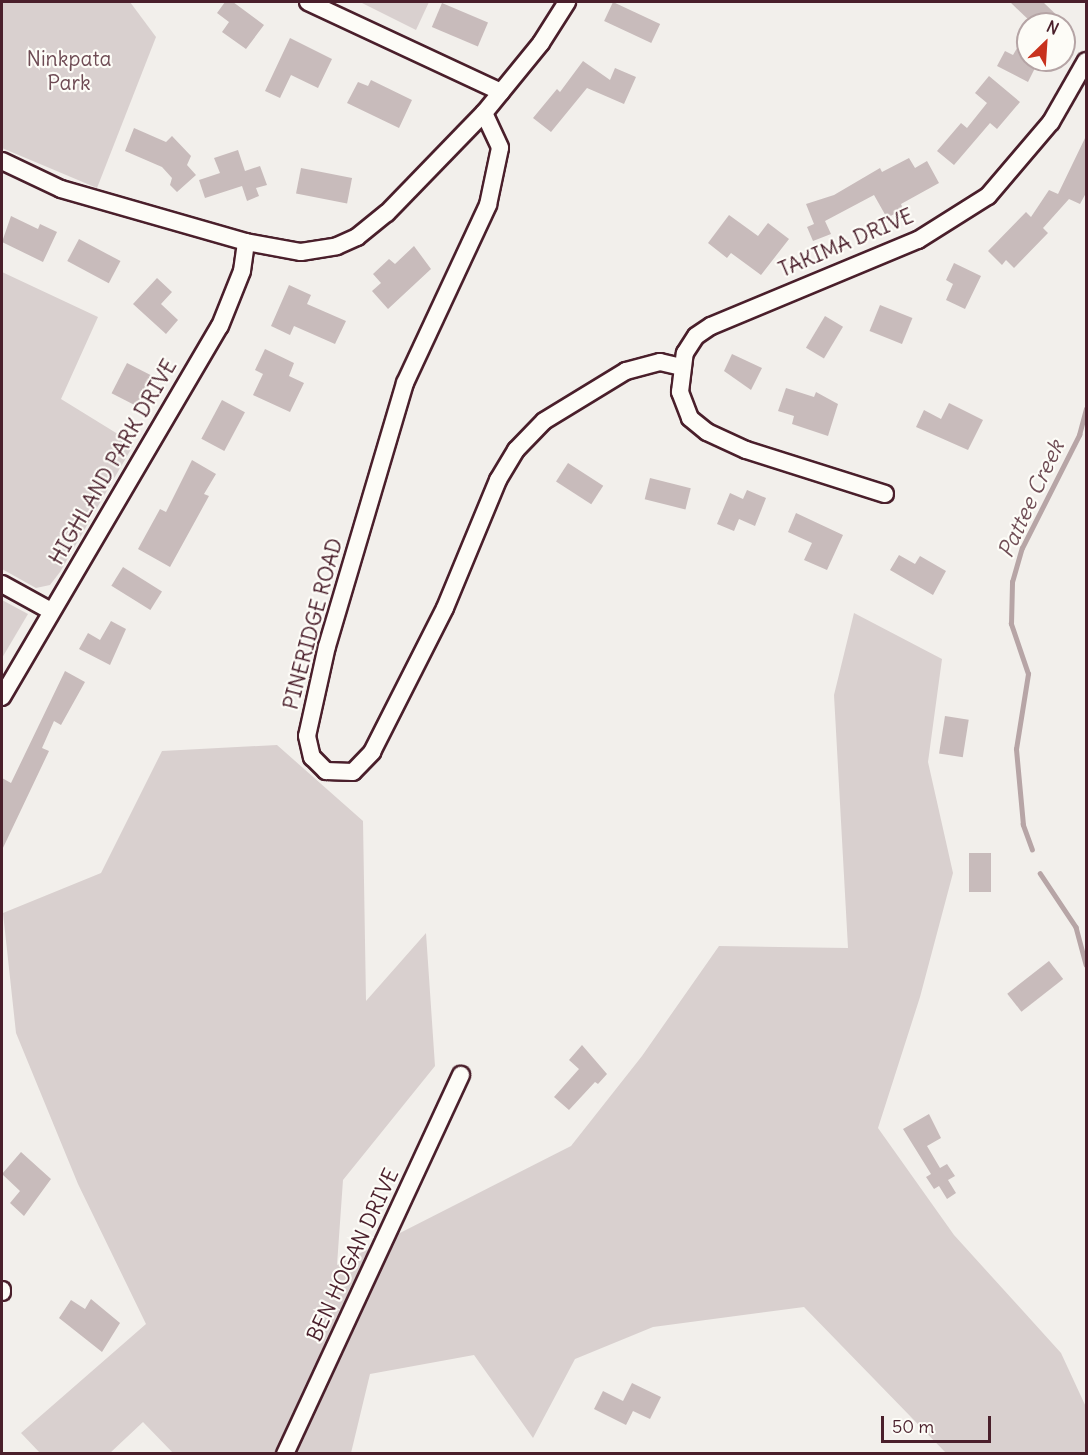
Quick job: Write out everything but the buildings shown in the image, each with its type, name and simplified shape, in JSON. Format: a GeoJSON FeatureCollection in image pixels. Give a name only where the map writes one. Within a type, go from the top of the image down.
{"type":"FeatureCollection","features":[{"type":"Feature","properties":{"kind":"street"},"geometry":{"type":"LineString","coordinates":[[308,2],[501,92]]}},
{"type":"Feature","properties":{"kind":"street"},"geometry":{"type":"LineString","coordinates":[[2,161],[61,189],[246,242],[301,252],[337,246],[357,237],[387,213],[483,113],[541,44],[567,2]]}},
{"type":"Feature","properties":{"kind":"street","name":"TAKIMA DRIVE"},"geometry":{"type":"LineString","coordinates":[[885,494],[746,450],[707,432],[694,423],[684,405],[679,386],[681,367],[690,345],[711,326],[918,240],[988,196],[1051,122],[1086,61]]}},
{"type":"Feature","properties":{"kind":"street","name":"PINERIDGE ROAD"},"geometry":{"type":"LineString","coordinates":[[483,113],[500,148],[488,205],[405,383],[327,646],[307,736],[312,757],[326,771],[353,772],[372,752],[445,608],[498,480],[516,450],[544,421],[626,370],[660,362],[681,367]]}},
{"type":"Feature","properties":{"kind":"street","name":"HIGHLAND PARK DRIVE"},"geometry":{"type":"LineString","coordinates":[[2,697],[220,326],[242,271],[246,242]]}},
{"type":"Feature","properties":{"kind":"street"},"geometry":{"type":"LineString","coordinates":[[2,584],[51,611]]}},
{"type":"Feature","properties":{"kind":"street","name":"BEN HOGAN DRIVE"},"geometry":{"type":"LineString","coordinates":[[285,1454],[461,1075]]}},
{"type":"Feature","properties":{"kind":"green space","name":"Ninkpata Park"},"geometry":{"type":"Polygon","coordinates":[[[2,2],[130,2],[156,37],[97,188],[2,148],[2,2]]]}},
{"type":"Feature","properties":{"kind":"green space"},"geometry":{"type":"Polygon","coordinates":[[[360,2],[429,2],[416,30],[360,2]]]}},
{"type":"Feature","properties":{"kind":"green space"},"geometry":{"type":"Polygon","coordinates":[[[2,272],[98,317],[61,399],[134,444],[60,572],[50,585],[36,588],[2,569],[2,272]]]}},
{"type":"Feature","properties":{"kind":"green space"},"geometry":{"type":"Polygon","coordinates":[[[2,600],[28,614],[2,658],[2,600]]]}},
{"type":"Feature","properties":{"kind":"green space"},"geometry":{"type":"Polygon","coordinates":[[[854,613],[942,659],[928,762],[953,873],[920,997],[878,1128],[954,1235],[1061,1353],[1086,1407],[1086,1453],[946,1453],[804,1307],[653,1327],[575,1359],[533,1438],[474,1355],[370,1374],[351,1453],[173,1453],[143,1422],[110,1453],[40,1453],[21,1433],[146,1324],[78,1184],[16,1033],[3,913],[101,873],[162,751],[277,745],[363,821],[366,1001],[426,933],[435,1066],[343,1180],[337,1265],[571,1146],[642,1056],[719,946],[848,948],[834,695],[854,613]]]}},
{"type":"Feature","properties":{"kind":"waterway","name":"Pattee Creek"},"geometry":{"type":"LineString","coordinates":[[1032,850],[1023,825],[1016,749],[1028,674],[1011,624],[1012,582],[1022,548],[1079,435],[1086,409]]}},
{"type":"Feature","properties":{"kind":"waterway","name":"Pattee Creek"},"geometry":{"type":"LineString","coordinates":[[1040,873],[1076,927],[1086,965]]}}]}
